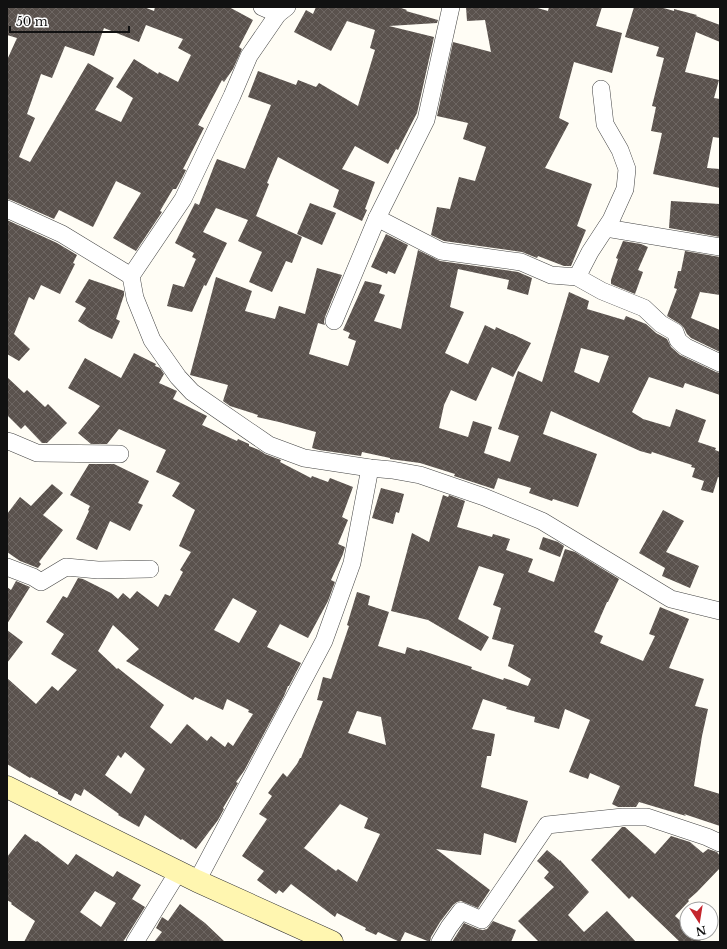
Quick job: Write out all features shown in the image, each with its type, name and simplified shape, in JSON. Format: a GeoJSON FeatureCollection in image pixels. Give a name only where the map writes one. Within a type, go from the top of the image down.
{"type":"FeatureCollection","features":[{"type":"Feature","properties":{"kind":"street"},"geometry":{"type":"LineString","coordinates":[[262,7],[283,11],[248,56],[232,96],[183,199],[131,276],[135,298],[152,340],[178,377],[192,392],[268,445],[304,458],[420,475],[491,500],[542,521],[671,599],[720,610]]}},
{"type":"Feature","properties":{"kind":"street"},"geometry":{"type":"LineString","coordinates":[[334,321],[377,218],[426,120],[451,7]]}},
{"type":"Feature","properties":{"kind":"street"},"geometry":{"type":"LineString","coordinates":[[577,277],[590,252],[611,220],[625,189],[627,169],[620,150],[605,124],[601,88]]}},
{"type":"Feature","properties":{"kind":"street"},"geometry":{"type":"LineString","coordinates":[[7,209],[62,234],[131,276]]}},
{"type":"Feature","properties":{"kind":"street"},"geometry":{"type":"LineString","coordinates":[[377,218],[441,251],[521,262],[551,275],[577,277],[602,291],[644,308],[661,324],[675,332],[681,344],[720,363]]}},
{"type":"Feature","properties":{"kind":"street"},"geometry":{"type":"LineString","coordinates":[[606,228],[720,247]]}},
{"type":"Feature","properties":{"kind":"street"},"geometry":{"type":"LineString","coordinates":[[7,441],[37,453],[120,454]]}},
{"type":"Feature","properties":{"kind":"street"},"geometry":{"type":"LineString","coordinates":[[197,882],[324,641],[352,563],[370,468]]}},
{"type":"Feature","properties":{"kind":"street"},"geometry":{"type":"LineString","coordinates":[[7,567],[41,582],[66,566],[98,570],[150,569]]}},
{"type":"Feature","properties":{"kind":"street"},"geometry":{"type":"LineString","coordinates":[[7,787],[197,882],[328,941]]}},
{"type":"Feature","properties":{"kind":"street"},"geometry":{"type":"LineString","coordinates":[[440,942],[461,911],[482,920],[547,825],[622,817],[647,817],[707,837],[720,843]]}},
{"type":"Feature","properties":{"kind":"street"},"geometry":{"type":"LineString","coordinates":[[135,942],[178,872]]}},
{"type":"Feature","properties":{"kind":"building"},"geometry":{"type":"Polygon","coordinates":[[[7,7],[144,7],[154,11],[155,7],[229,7],[253,20],[239,47],[242,49],[233,69],[224,82],[222,80],[198,125],[204,128],[183,169],[186,170],[181,180],[176,189],[173,189],[160,211],[162,212],[136,251],[113,238],[141,193],[116,181],[93,227],[59,210],[54,219],[7,199],[7,60],[17,38],[7,35],[7,7]],[[146,25],[139,42],[104,28],[94,56],[65,46],[52,78],[41,74],[27,114],[35,118],[19,157],[30,162],[88,63],[114,78],[95,110],[121,122],[133,98],[116,87],[134,59],[158,74],[159,72],[178,82],[191,55],[178,48],[183,39],[146,25]]]}},
{"type":"Feature","properties":{"kind":"building"},"geometry":{"type":"Polygon","coordinates":[[[316,7],[398,7],[407,10],[406,11],[438,20],[437,23],[389,26],[434,37],[417,113],[398,150],[396,149],[388,164],[355,146],[342,169],[375,182],[365,209],[367,210],[362,221],[333,207],[339,190],[278,157],[267,183],[269,184],[256,216],[302,237],[292,263],[286,261],[272,292],[249,282],[262,252],[238,241],[248,220],[216,208],[203,232],[227,243],[206,286],[204,285],[192,312],[167,306],[173,284],[184,287],[196,259],[192,257],[194,253],[175,243],[195,203],[199,205],[217,159],[245,169],[271,105],[248,97],[258,71],[296,85],[298,80],[316,87],[319,83],[358,106],[375,50],[370,48],[375,30],[347,21],[331,51],[294,32],[306,10],[313,14],[316,7]]]}},
{"type":"Feature","properties":{"kind":"building"},"geometry":{"type":"Polygon","coordinates":[[[466,7],[534,7],[548,11],[549,7],[602,7],[596,26],[622,33],[612,73],[574,62],[559,118],[569,123],[545,168],[592,184],[577,226],[586,230],[571,266],[564,266],[538,256],[537,258],[522,252],[444,241],[431,235],[437,207],[450,209],[459,177],[475,181],[486,147],[463,139],[468,123],[437,116],[453,42],[491,52],[485,20],[467,21],[466,7]]]}},
{"type":"Feature","properties":{"kind":"building"},"geometry":{"type":"Polygon","coordinates":[[[634,7],[660,7],[674,11],[674,9],[697,15],[696,16],[720,25],[720,42],[696,32],[685,72],[719,80],[714,98],[720,99],[720,138],[713,137],[707,168],[720,169],[720,188],[653,174],[662,133],[651,131],[656,107],[652,106],[664,58],[656,56],[659,47],[625,37],[634,7]]]}},
{"type":"Feature","properties":{"kind":"building"},"geometry":{"type":"Polygon","coordinates":[[[671,201],[720,204],[720,237],[669,228],[671,201]]]}},
{"type":"Feature","properties":{"kind":"building"},"geometry":{"type":"Polygon","coordinates":[[[310,203],[336,213],[322,245],[297,234],[310,203]]]}},
{"type":"Feature","properties":{"kind":"building"},"geometry":{"type":"Polygon","coordinates":[[[7,220],[57,243],[77,255],[73,263],[75,264],[60,294],[41,285],[34,300],[29,297],[14,334],[30,349],[19,361],[7,354],[7,220]]]}},
{"type":"Feature","properties":{"kind":"building"},"geometry":{"type":"Polygon","coordinates":[[[386,234],[408,245],[395,274],[388,271],[387,274],[371,267],[386,234]]]}},
{"type":"Feature","properties":{"kind":"building"},"geometry":{"type":"Polygon","coordinates":[[[623,241],[641,244],[648,247],[638,270],[643,272],[635,294],[611,284],[618,259],[616,258],[623,241]]]}},
{"type":"Feature","properties":{"kind":"building"},"geometry":{"type":"Polygon","coordinates":[[[418,250],[440,261],[518,272],[532,278],[528,295],[507,289],[509,280],[458,269],[450,307],[464,312],[445,353],[468,364],[485,325],[495,330],[496,327],[531,343],[513,377],[492,367],[476,401],[451,390],[444,405],[439,428],[468,437],[473,421],[492,427],[484,453],[510,462],[519,436],[498,429],[518,371],[542,382],[569,292],[589,301],[587,309],[624,320],[626,316],[646,324],[656,333],[667,339],[671,347],[680,355],[720,373],[720,395],[685,383],[683,388],[649,377],[632,412],[643,419],[670,427],[676,409],[706,420],[698,442],[716,448],[715,450],[720,452],[720,478],[718,477],[713,493],[701,490],[704,481],[692,477],[695,468],[691,467],[692,465],[652,452],[651,454],[640,451],[551,411],[543,434],[597,454],[578,507],[553,499],[552,501],[529,493],[531,488],[498,478],[494,489],[454,476],[455,474],[420,463],[390,459],[362,452],[361,456],[319,450],[312,448],[316,432],[257,417],[258,415],[230,406],[223,401],[228,385],[190,375],[216,277],[252,291],[245,311],[275,319],[279,306],[305,314],[317,268],[342,275],[325,317],[325,325],[318,323],[309,354],[348,366],[356,341],[348,338],[350,333],[343,330],[365,281],[382,285],[379,293],[385,295],[374,321],[401,329],[418,250]],[[581,348],[574,372],[599,383],[609,356],[581,348]]]}},
{"type":"Feature","properties":{"kind":"building"},"geometry":{"type":"Polygon","coordinates":[[[685,251],[720,257],[720,295],[700,292],[691,318],[720,330],[720,352],[691,338],[680,324],[667,316],[677,289],[674,288],[678,271],[681,271],[685,251]]]}},
{"type":"Feature","properties":{"kind":"building"},"geometry":{"type":"Polygon","coordinates":[[[89,279],[124,291],[116,319],[120,321],[112,339],[78,321],[86,308],[75,302],[89,279]]]}},
{"type":"Feature","properties":{"kind":"building"},"geometry":{"type":"Polygon","coordinates":[[[134,353],[156,364],[155,366],[160,368],[164,374],[159,383],[177,391],[173,399],[207,416],[202,425],[237,441],[238,439],[249,444],[249,446],[281,460],[280,462],[311,478],[312,476],[328,482],[330,478],[353,487],[342,517],[348,520],[338,544],[345,547],[331,580],[335,582],[328,601],[308,638],[280,624],[267,647],[301,663],[244,771],[236,782],[238,783],[223,808],[224,809],[218,820],[196,849],[145,815],[139,827],[118,815],[119,814],[84,789],[81,796],[75,793],[71,801],[58,794],[58,792],[31,777],[30,778],[7,764],[7,678],[36,704],[52,686],[58,691],[77,670],[51,654],[64,634],[46,622],[63,596],[67,598],[78,578],[111,593],[118,599],[123,593],[130,599],[137,591],[158,607],[165,594],[170,596],[183,572],[180,570],[191,552],[179,546],[195,510],[172,496],[180,483],[156,472],[166,450],[119,429],[107,444],[91,444],[78,433],[100,406],[68,388],[85,358],[121,378],[134,353]],[[233,598],[214,630],[239,643],[257,611],[233,598]],[[113,625],[98,651],[117,669],[118,668],[164,705],[150,727],[171,744],[187,724],[207,741],[211,736],[225,747],[228,742],[233,746],[253,714],[248,712],[249,710],[227,699],[223,710],[195,697],[193,700],[126,661],[139,649],[113,625]],[[125,752],[121,758],[118,755],[105,775],[131,794],[145,769],[125,752]]]}},
{"type":"Feature","properties":{"kind":"building"},"geometry":{"type":"Polygon","coordinates":[[[7,377],[24,393],[27,390],[45,407],[48,404],[67,423],[47,443],[42,443],[25,425],[21,429],[7,415],[7,377]]]}},
{"type":"Feature","properties":{"kind":"building"},"geometry":{"type":"Polygon","coordinates":[[[89,464],[114,464],[149,481],[138,503],[143,505],[130,531],[110,521],[97,550],[76,539],[90,506],[70,495],[89,464]]]}},
{"type":"Feature","properties":{"kind":"building"},"geometry":{"type":"Polygon","coordinates":[[[52,484],[63,493],[43,515],[63,530],[39,562],[41,564],[38,568],[20,561],[7,552],[7,514],[20,497],[31,506],[52,484]]]}},
{"type":"Feature","properties":{"kind":"building"},"geometry":{"type":"Polygon","coordinates":[[[381,488],[404,494],[399,513],[396,512],[393,524],[372,518],[381,488]]]}},
{"type":"Feature","properties":{"kind":"building"},"geometry":{"type":"Polygon","coordinates":[[[443,495],[448,497],[449,495],[465,501],[457,527],[492,537],[493,534],[510,539],[506,550],[533,559],[528,572],[554,582],[565,549],[575,552],[619,579],[594,632],[603,636],[600,643],[643,661],[655,636],[649,634],[660,607],[689,619],[669,668],[704,679],[695,706],[708,709],[694,786],[720,794],[720,826],[684,814],[686,816],[639,802],[636,807],[618,807],[612,804],[620,786],[590,773],[588,779],[569,772],[590,720],[565,709],[559,729],[534,722],[535,717],[506,709],[507,707],[483,699],[472,729],[495,734],[491,756],[487,756],[481,787],[528,801],[516,843],[484,833],[481,855],[436,849],[490,890],[478,908],[461,901],[457,902],[440,922],[431,937],[430,942],[405,932],[400,942],[378,932],[376,935],[365,930],[366,928],[337,913],[335,917],[291,884],[283,893],[279,890],[276,894],[257,880],[264,871],[242,856],[267,819],[259,814],[272,796],[268,793],[283,773],[287,777],[301,758],[323,701],[317,700],[323,677],[331,679],[349,626],[347,625],[357,592],[370,596],[368,605],[389,612],[378,646],[405,654],[407,647],[420,650],[472,667],[471,669],[503,680],[504,678],[528,686],[531,679],[508,666],[514,645],[492,639],[501,608],[493,605],[504,574],[479,566],[458,619],[489,637],[481,651],[428,620],[391,611],[412,533],[429,542],[443,495]],[[357,711],[348,733],[386,745],[381,717],[357,711]],[[340,804],[304,848],[336,871],[338,869],[357,882],[380,834],[364,828],[368,818],[340,804]]]}},
{"type":"Feature","properties":{"kind":"building"},"geometry":{"type":"Polygon","coordinates":[[[663,510],[684,521],[666,552],[699,566],[690,588],[662,576],[665,568],[639,553],[663,510]]]}},
{"type":"Feature","properties":{"kind":"building"},"geometry":{"type":"Polygon","coordinates":[[[543,537],[558,542],[564,546],[560,557],[539,549],[543,537]]]}},
{"type":"Feature","properties":{"kind":"building"},"geometry":{"type":"Polygon","coordinates":[[[16,581],[30,587],[7,624],[7,587],[11,590],[16,581]]]}},
{"type":"Feature","properties":{"kind":"building"},"geometry":{"type":"Polygon","coordinates":[[[7,630],[23,642],[7,663],[7,630]]]}},
{"type":"Feature","properties":{"kind":"building"},"geometry":{"type":"Polygon","coordinates":[[[622,827],[625,827],[655,854],[671,836],[690,842],[703,853],[708,849],[717,852],[720,856],[720,868],[688,900],[689,901],[679,901],[679,912],[675,916],[679,920],[679,941],[702,942],[680,942],[632,896],[629,899],[591,860],[622,827]]]}},
{"type":"Feature","properties":{"kind":"building"},"geometry":{"type":"Polygon","coordinates":[[[25,834],[36,842],[37,841],[68,865],[76,854],[113,877],[117,871],[141,885],[132,899],[145,907],[123,942],[24,942],[35,921],[7,900],[7,857],[25,834]],[[95,891],[80,912],[101,927],[116,903],[95,891]]]}},
{"type":"Feature","properties":{"kind":"building"},"geometry":{"type":"Polygon","coordinates":[[[547,850],[560,860],[589,892],[568,915],[584,932],[607,911],[636,942],[539,942],[518,921],[554,887],[544,878],[549,872],[537,861],[547,850]]]}},
{"type":"Feature","properties":{"kind":"building"},"geometry":{"type":"Polygon","coordinates":[[[180,904],[205,923],[225,942],[154,942],[162,932],[156,928],[162,917],[168,921],[180,904]]]}},
{"type":"Feature","properties":{"kind":"building"},"geometry":{"type":"Polygon","coordinates":[[[493,921],[516,930],[511,942],[452,942],[464,923],[483,930],[487,929],[493,921]]]}}]}
